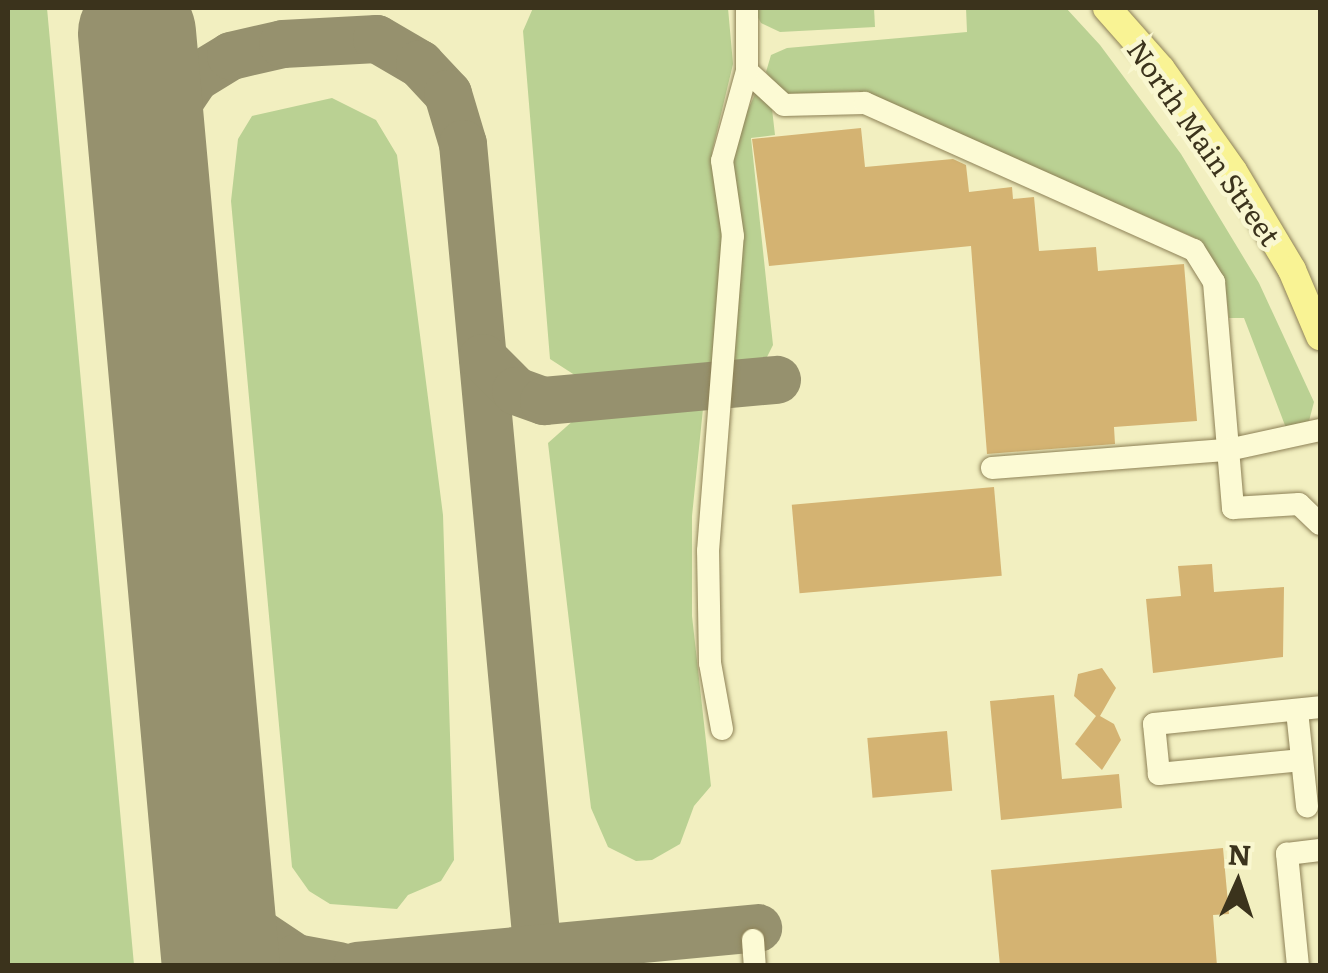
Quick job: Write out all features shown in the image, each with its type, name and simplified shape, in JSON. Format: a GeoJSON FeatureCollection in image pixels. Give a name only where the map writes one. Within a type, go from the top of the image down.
{"type":"FeatureCollection","features":[{"type":"Feature","properties":{"kind":"main road","name":"North Main Street"},"geometry":{"type":"LineString","coordinates":[[1107,8],[1161,70],[1241,184],[1292,270],[1320,336]]}},
{"type":"Feature","properties":{"kind":"lane"},"geometry":{"type":"LineString","coordinates":[[722,729],[710,663],[708,586],[733,236],[722,162],[747,72],[746,8]]}},
{"type":"Feature","properties":{"kind":"lane"},"geometry":{"type":"LineString","coordinates":[[747,72],[784,105],[866,104],[1194,250],[1214,282],[1233,508],[1299,504],[1320,524]]}},
{"type":"Feature","properties":{"kind":"lane"},"geometry":{"type":"LineString","coordinates":[[992,468],[1228,450],[1320,430]]}},
{"type":"Feature","properties":{"kind":"lane"},"geometry":{"type":"LineString","coordinates":[[1302,760],[1159,774],[1154,724],[1309,709],[1302,760],[1306,806]]}},
{"type":"Feature","properties":{"kind":"lane"},"geometry":{"type":"LineString","coordinates":[[1298,966],[1287,854],[1320,850]]}},
{"type":"Feature","properties":{"kind":"lane"},"geometry":{"type":"LineString","coordinates":[[753,940],[755,966]]}},
{"type":"Feature","properties":{"kind":"green space"},"geometry":{"type":"Polygon","coordinates":[[[8,8],[47,8],[134,965],[8,965],[8,8]]]}},
{"type":"Feature","properties":{"kind":"green space"},"geometry":{"type":"Polygon","coordinates":[[[533,8],[728,8],[733,64],[712,152],[725,235],[715,372],[587,383],[550,359],[523,31],[533,8]]]}},
{"type":"Feature","properties":{"kind":"green space"},"geometry":{"type":"Polygon","coordinates":[[[753,8],[874,8],[875,27],[780,32],[761,23],[753,8]]]}},
{"type":"Feature","properties":{"kind":"green space"},"geometry":{"type":"Polygon","coordinates":[[[966,8],[1066,8],[1100,45],[1181,154],[1259,283],[1314,402],[1309,421],[1286,428],[1244,318],[1229,318],[1225,283],[1200,240],[858,91],[783,94],[766,72],[771,55],[787,48],[967,32],[966,8]]]}},
{"type":"Feature","properties":{"kind":"green space"},"geometry":{"type":"Polygon","coordinates":[[[757,90],[771,100],[775,135],[751,138],[773,345],[765,361],[747,368],[734,359],[743,238],[733,165],[735,138],[757,90]]]}},
{"type":"Feature","properties":{"kind":"green space"},"geometry":{"type":"Polygon","coordinates":[[[332,98],[376,120],[397,155],[443,515],[454,860],[441,881],[408,895],[397,909],[330,904],[309,891],[292,867],[231,201],[238,139],[252,116],[332,98]]]}},
{"type":"Feature","properties":{"kind":"green space"},"geometry":{"type":"Polygon","coordinates":[[[704,399],[692,516],[692,616],[711,786],[694,806],[680,844],[652,860],[636,861],[608,847],[591,808],[548,443],[584,411],[704,399]]]}},
{"type":"Feature","properties":{"kind":"building"},"geometry":{"type":"Polygon","coordinates":[[[861,128],[865,167],[953,159],[966,165],[969,192],[1012,187],[1013,199],[1034,197],[1039,251],[1096,247],[1098,271],[1184,264],[1197,421],[1114,427],[1115,444],[987,454],[971,246],[769,266],[752,139],[861,128]]]}},
{"type":"Feature","properties":{"kind":"building"},"geometry":{"type":"Polygon","coordinates":[[[994,487],[1002,576],[800,593],[792,505],[994,487]]]}},
{"type":"Feature","properties":{"kind":"building"},"geometry":{"type":"Polygon","coordinates":[[[1212,564],[1214,592],[1284,587],[1283,657],[1153,673],[1146,599],[1181,596],[1178,566],[1212,564]]]}},
{"type":"Feature","properties":{"kind":"building"},"geometry":{"type":"Polygon","coordinates":[[[1102,668],[1116,688],[1100,716],[1114,724],[1121,740],[1102,770],[1075,744],[1096,716],[1074,696],[1078,674],[1102,668]]]}},
{"type":"Feature","properties":{"kind":"building"},"geometry":{"type":"Polygon","coordinates":[[[1054,695],[1062,779],[1119,774],[1122,808],[1001,820],[990,701],[1054,695]]]}},
{"type":"Feature","properties":{"kind":"building"},"geometry":{"type":"Polygon","coordinates":[[[947,731],[952,791],[873,798],[867,738],[947,731]]]}},
{"type":"Feature","properties":{"kind":"building"},"geometry":{"type":"Polygon","coordinates":[[[1223,848],[1229,914],[1213,915],[1217,966],[1000,966],[991,870],[1223,848]]]}},
{"type":"Feature","properties":{"kind":"taxiway"},"geometry":{"type":"LineString","coordinates":[[154,225],[169,126],[181,99],[195,78],[231,56],[283,44],[377,39],[420,64],[448,94],[463,144],[539,966]]}},
{"type":"Feature","properties":{"kind":"taxiway"},"geometry":{"type":"LineString","coordinates":[[483,358],[516,391],[544,401],[777,380]]}},
{"type":"Feature","properties":{"kind":"taxiway"},"geometry":{"type":"LineString","coordinates":[[209,837],[220,887],[248,926],[296,958],[339,966]]}},
{"type":"Feature","properties":{"kind":"taxiway"},"geometry":{"type":"LineString","coordinates":[[357,966],[758,928]]}},
{"type":"Feature","properties":{"kind":"runway"},"geometry":{"type":"LineString","coordinates":[[137,33],[221,966]]}}]}
